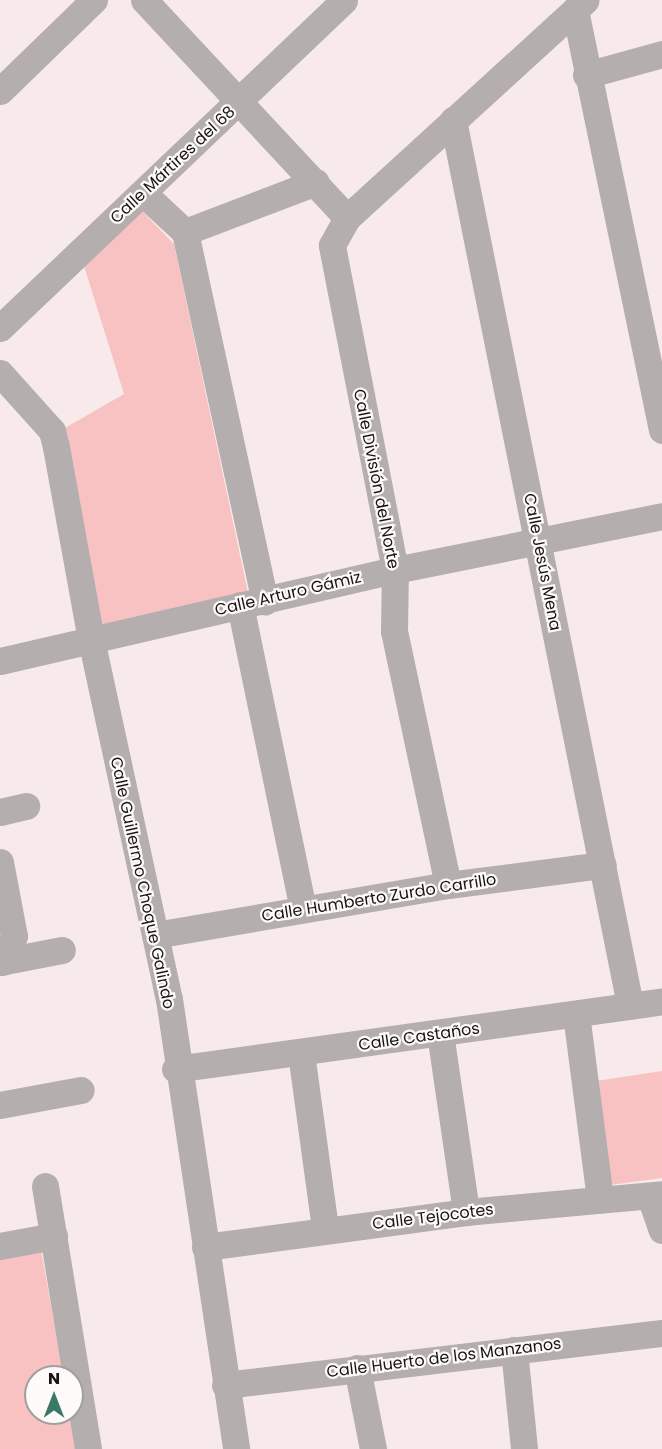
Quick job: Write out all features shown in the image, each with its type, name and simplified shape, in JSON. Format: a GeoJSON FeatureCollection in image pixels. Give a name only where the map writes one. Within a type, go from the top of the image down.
{"type":"FeatureCollection","features":[{"type":"Feature","properties":{"kind":"street"},"geometry":{"type":"LineString","coordinates":[[0,91],[94,0]]}},
{"type":"Feature","properties":{"kind":"street"},"geometry":{"type":"LineString","coordinates":[[144,0],[347,218]]}},
{"type":"Feature","properties":{"kind":"street","name":"Calle Mártires del 68"},"geometry":{"type":"LineString","coordinates":[[0,328],[241,102],[344,0]]}},
{"type":"Feature","properties":{"kind":"street"},"geometry":{"type":"LineString","coordinates":[[581,5],[586,75],[662,430]]}},
{"type":"Feature","properties":{"kind":"street","name":"Calle División del Norte"},"geometry":{"type":"LineString","coordinates":[[448,885],[394,631],[394,570],[332,253],[335,232],[347,218],[453,120],[581,5]]}},
{"type":"Feature","properties":{"kind":"street"},"geometry":{"type":"LineString","coordinates":[[586,75],[662,54]]}},
{"type":"Feature","properties":{"kind":"street","name":"Calle Jesús Mena"},"geometry":{"type":"LineString","coordinates":[[453,120],[630,1005]]}},
{"type":"Feature","properties":{"kind":"street"},"geometry":{"type":"LineString","coordinates":[[184,232],[315,182]]}},
{"type":"Feature","properties":{"kind":"street"},"geometry":{"type":"LineString","coordinates":[[143,193],[184,232],[252,603],[303,909]]}},
{"type":"Feature","properties":{"kind":"street","name":"Calle Guillermo Choque Galindo"},"geometry":{"type":"LineString","coordinates":[[0,373],[52,430],[91,639],[155,935],[237,1449]]}},
{"type":"Feature","properties":{"kind":"street","name":"Calle Arturo Gámiz"},"geometry":{"type":"LineString","coordinates":[[0,661],[394,570],[662,516]]}},
{"type":"Feature","properties":{"kind":"street"},"geometry":{"type":"LineString","coordinates":[[0,862],[14,936],[1,962]]}},
{"type":"Feature","properties":{"kind":"street","name":"Calle Humberto Zurdo Carrillo"},"geometry":{"type":"LineString","coordinates":[[155,935],[448,885],[603,865]]}},
{"type":"Feature","properties":{"kind":"street"},"geometry":{"type":"LineString","coordinates":[[1,962],[62,950]]}},
{"type":"Feature","properties":{"kind":"street","name":"Calle Castaños"},"geometry":{"type":"LineString","coordinates":[[175,1069],[440,1034],[662,1001]]}},
{"type":"Feature","properties":{"kind":"street"},"geometry":{"type":"LineString","coordinates":[[576,1014],[600,1198]]}},
{"type":"Feature","properties":{"kind":"street"},"geometry":{"type":"LineString","coordinates":[[440,1034],[466,1212]]}},
{"type":"Feature","properties":{"kind":"street"},"geometry":{"type":"LineString","coordinates":[[302,1053],[325,1229]]}},
{"type":"Feature","properties":{"kind":"street"},"geometry":{"type":"LineString","coordinates":[[0,1105],[81,1090]]}},
{"type":"Feature","properties":{"kind":"street"},"geometry":{"type":"LineString","coordinates":[[45,1186],[88,1449]]}},
{"type":"Feature","properties":{"kind":"street"},"geometry":{"type":"LineString","coordinates":[[656,1195],[662,1230]]}},
{"type":"Feature","properties":{"kind":"street","name":"Calle Tejocotes"},"geometry":{"type":"LineString","coordinates":[[205,1247],[325,1229],[466,1212],[600,1198],[656,1195]]}},
{"type":"Feature","properties":{"kind":"street"},"geometry":{"type":"LineString","coordinates":[[0,1246],[54,1236]]}},
{"type":"Feature","properties":{"kind":"street","name":"Calle Huerto de los Manzanos"},"geometry":{"type":"LineString","coordinates":[[225,1385],[662,1333]]}},
{"type":"Feature","properties":{"kind":"street"},"geometry":{"type":"LineString","coordinates":[[514,1350],[524,1449]]}},
{"type":"Feature","properties":{"kind":"street"},"geometry":{"type":"LineString","coordinates":[[357,1368],[373,1449]]}},
{"type":"Feature","properties":{"kind":"shaded area"},"geometry":{"type":"Polygon","coordinates":[[[139,208],[174,244],[248,593],[95,629],[58,432],[124,394],[84,266],[139,208]]]}},
{"type":"Feature","properties":{"kind":"shaded area"},"geometry":{"type":"Polygon","coordinates":[[[662,1071],[662,1178],[610,1185],[596,1081],[662,1071]]]}},
{"type":"Feature","properties":{"kind":"shaded area"},"geometry":{"type":"Polygon","coordinates":[[[41,1250],[62,1365],[24,1365],[24,1425],[72,1425],[77,1449],[0,1449],[0,1258],[41,1250]]]}}]}
